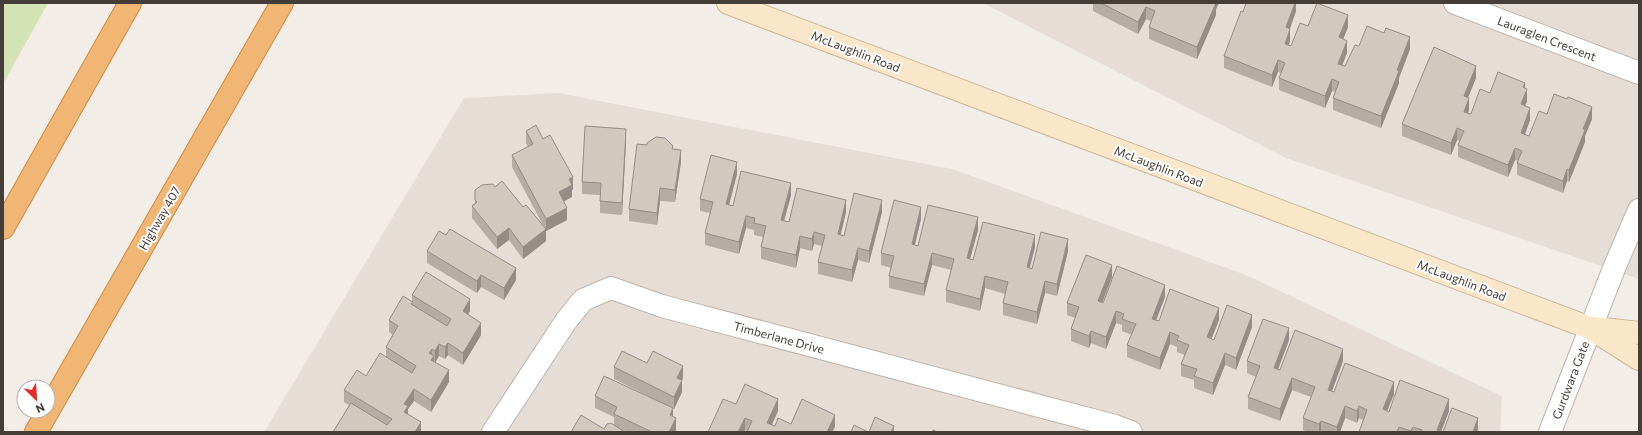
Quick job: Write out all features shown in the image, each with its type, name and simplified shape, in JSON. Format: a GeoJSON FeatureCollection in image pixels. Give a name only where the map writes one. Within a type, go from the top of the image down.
{"type":"FeatureCollection","features":[{"type":"Feature","properties":{"kind":"highway"},"geometry":{"type":"LineString","coordinates":[[3,228],[130,3]]}},
{"type":"Feature","properties":{"kind":"highway","name":"Highway 407"},"geometry":{"type":"LineString","coordinates":[[36,432],[282,3]]}},
{"type":"Feature","properties":{"kind":"street","name":"McLaughlin Road"},"geometry":{"type":"LineString","coordinates":[[728,3],[1590,328]]}},
{"type":"Feature","properties":{"kind":"street","name":"Lauraglen Crescent"},"geometry":{"type":"LineString","coordinates":[[1455,3],[1639,73]]}},
{"type":"Feature","properties":{"kind":"street","name":"Gurdwara Gate"},"geometry":{"type":"LineString","coordinates":[[1550,432],[1614,266],[1639,210]]}},
{"type":"Feature","properties":{"kind":"street","name":"Timberlane Drive"},"geometry":{"type":"LineString","coordinates":[[493,432],[566,321],[583,300],[611,288],[662,306],[1108,424],[1131,432]]}},
{"type":"Feature","properties":{"kind":"street"},"geometry":{"type":"LineString","coordinates":[[1590,328],[1639,333]]}},
{"type":"Feature","properties":{"kind":"street"},"geometry":{"type":"LineString","coordinates":[[1590,328],[1639,359]]}},
{"type":"Feature","properties":{"kind":"shaded area"},"geometry":{"type":"Polygon","coordinates":[[[983,3],[1639,3],[1639,279],[1286,158],[983,3]]]}},
{"type":"Feature","properties":{"kind":"shaded area"},"geometry":{"type":"Polygon","coordinates":[[[558,93],[952,169],[1246,275],[1502,396],[1500,432],[264,432],[464,98],[558,93]]]}},
{"type":"Feature","properties":{"kind":"green space"},"geometry":{"type":"Polygon","coordinates":[[[3,3],[48,3],[3,84],[3,3]]]}},
{"type":"Feature","properties":{"kind":"building"},"geometry":{"type":"Polygon","coordinates":[[[1101,3],[1216,3],[1197,47],[1149,27],[1155,11],[1146,7],[1138,22],[1101,3]]]}},
{"type":"Feature","properties":{"kind":"building"},"geometry":{"type":"Polygon","coordinates":[[[1246,3],[1295,3],[1286,27],[1290,29],[1285,44],[1291,46],[1300,23],[1308,26],[1317,3],[1348,15],[1339,37],[1347,41],[1338,64],[1345,66],[1355,45],[1359,46],[1367,26],[1384,33],[1386,28],[1410,37],[1397,70],[1399,71],[1381,116],[1333,98],[1339,82],[1332,79],[1325,96],[1279,78],[1285,63],[1278,60],[1272,75],[1224,56],[1241,11],[1243,12],[1246,3]]]}},
{"type":"Feature","properties":{"kind":"building"},"geometry":{"type":"Polygon","coordinates":[[[1434,47],[1476,66],[1464,96],[1469,98],[1464,112],[1471,114],[1480,89],[1490,93],[1498,72],[1525,83],[1523,87],[1527,89],[1521,104],[1530,108],[1521,133],[1529,136],[1539,111],[1547,114],[1554,94],[1567,99],[1568,97],[1592,107],[1583,129],[1585,130],[1563,181],[1517,163],[1522,151],[1515,148],[1508,165],[1458,145],[1464,131],[1457,128],[1451,143],[1402,124],[1434,47]]]}},
{"type":"Feature","properties":{"kind":"building"},"geometry":{"type":"Polygon","coordinates":[[[536,125],[543,139],[550,135],[573,177],[569,179],[572,185],[559,192],[567,208],[546,219],[512,155],[533,144],[526,131],[536,125]]]}},
{"type":"Feature","properties":{"kind":"building"},"geometry":{"type":"Polygon","coordinates":[[[585,126],[626,129],[622,203],[600,201],[601,183],[582,182],[585,126]]]}},
{"type":"Feature","properties":{"kind":"building"},"geometry":{"type":"Polygon","coordinates":[[[656,137],[665,138],[673,146],[672,149],[681,150],[675,190],[660,188],[657,213],[629,209],[637,144],[647,145],[647,143],[656,137]]]}},
{"type":"Feature","properties":{"kind":"building"},"geometry":{"type":"Polygon","coordinates":[[[711,155],[737,162],[726,204],[733,206],[741,171],[791,183],[781,220],[789,222],[797,188],[846,200],[838,234],[844,236],[854,193],[882,200],[869,251],[858,248],[852,270],[818,262],[825,235],[814,232],[812,239],[800,236],[796,255],[761,247],[766,226],[754,223],[755,218],[746,216],[739,242],[705,233],[713,202],[700,199],[711,155]]]}},
{"type":"Feature","properties":{"kind":"building"},"geometry":{"type":"Polygon","coordinates":[[[502,181],[523,207],[526,205],[546,229],[523,247],[509,228],[497,237],[472,206],[477,202],[475,200],[475,190],[482,185],[493,184],[495,187],[502,181]]]}},
{"type":"Feature","properties":{"kind":"building"},"geometry":{"type":"Polygon","coordinates":[[[894,200],[921,207],[912,244],[918,246],[928,205],[978,217],[967,258],[973,260],[983,222],[1035,235],[1027,267],[1032,269],[1041,232],[1068,239],[1057,284],[1045,281],[1037,312],[1003,303],[1008,282],[985,276],[980,299],[946,290],[954,259],[932,253],[924,284],[889,276],[894,256],[881,253],[894,200]]]}},
{"type":"Feature","properties":{"kind":"building"},"geometry":{"type":"Polygon","coordinates":[[[450,229],[516,268],[504,288],[481,275],[477,281],[427,251],[439,231],[446,235],[450,229]]]}},
{"type":"Feature","properties":{"kind":"building"},"geometry":{"type":"Polygon","coordinates":[[[1086,255],[1112,265],[1098,301],[1103,303],[1117,266],[1165,285],[1152,319],[1159,321],[1170,289],[1219,308],[1207,337],[1214,340],[1227,305],[1252,315],[1236,358],[1225,353],[1213,383],[1194,376],[1197,369],[1181,364],[1189,345],[1177,340],[1179,336],[1170,332],[1160,358],[1127,345],[1136,324],[1122,319],[1124,314],[1116,311],[1106,337],[1091,331],[1089,336],[1071,329],[1079,307],[1067,303],[1086,255]]]}},
{"type":"Feature","properties":{"kind":"building"},"geometry":{"type":"Polygon","coordinates":[[[426,272],[470,299],[463,311],[481,323],[463,353],[448,343],[445,347],[439,344],[435,351],[432,349],[429,353],[434,356],[431,360],[449,370],[431,400],[414,389],[404,404],[408,406],[404,412],[421,422],[415,432],[333,432],[351,403],[387,425],[392,419],[344,390],[357,370],[366,376],[380,353],[412,373],[416,366],[386,347],[398,326],[389,320],[403,296],[413,302],[411,304],[447,326],[451,319],[412,295],[426,272]]]}},
{"type":"Feature","properties":{"kind":"building"},"geometry":{"type":"Polygon","coordinates":[[[1263,319],[1289,328],[1274,368],[1280,370],[1295,330],[1343,349],[1328,390],[1334,392],[1345,363],[1394,382],[1383,409],[1389,412],[1400,380],[1449,399],[1437,430],[1442,432],[1421,432],[1422,430],[1413,427],[1411,431],[1399,427],[1397,432],[1359,432],[1367,410],[1359,406],[1357,411],[1345,406],[1337,427],[1321,421],[1319,424],[1303,418],[1315,387],[1292,378],[1280,409],[1248,397],[1260,366],[1247,361],[1263,319]]]}},
{"type":"Feature","properties":{"kind":"building"},"geometry":{"type":"Polygon","coordinates":[[[622,351],[647,363],[653,351],[683,366],[677,378],[682,380],[674,397],[614,367],[622,351]]]}},
{"type":"Feature","properties":{"kind":"building"},"geometry":{"type":"Polygon","coordinates":[[[604,376],[673,408],[670,415],[676,418],[669,432],[652,432],[614,414],[617,407],[595,396],[604,376]]]}},
{"type":"Feature","properties":{"kind":"building"},"geometry":{"type":"Polygon","coordinates":[[[745,384],[778,399],[767,423],[775,426],[778,418],[791,424],[802,399],[835,415],[827,432],[747,432],[752,421],[745,418],[738,432],[708,432],[723,399],[736,404],[745,384]]]}},
{"type":"Feature","properties":{"kind":"building"},"geometry":{"type":"Polygon","coordinates":[[[1452,408],[1478,418],[1473,432],[1443,432],[1452,408]]]}},
{"type":"Feature","properties":{"kind":"building"},"geometry":{"type":"Polygon","coordinates":[[[581,415],[604,429],[607,424],[611,423],[625,432],[571,432],[581,415]]]}},
{"type":"Feature","properties":{"kind":"building"},"geometry":{"type":"Polygon","coordinates":[[[875,417],[894,426],[891,432],[869,432],[875,417]]]}},
{"type":"Feature","properties":{"kind":"building"},"geometry":{"type":"Polygon","coordinates":[[[854,425],[868,432],[851,432],[854,425]]]}}]}
